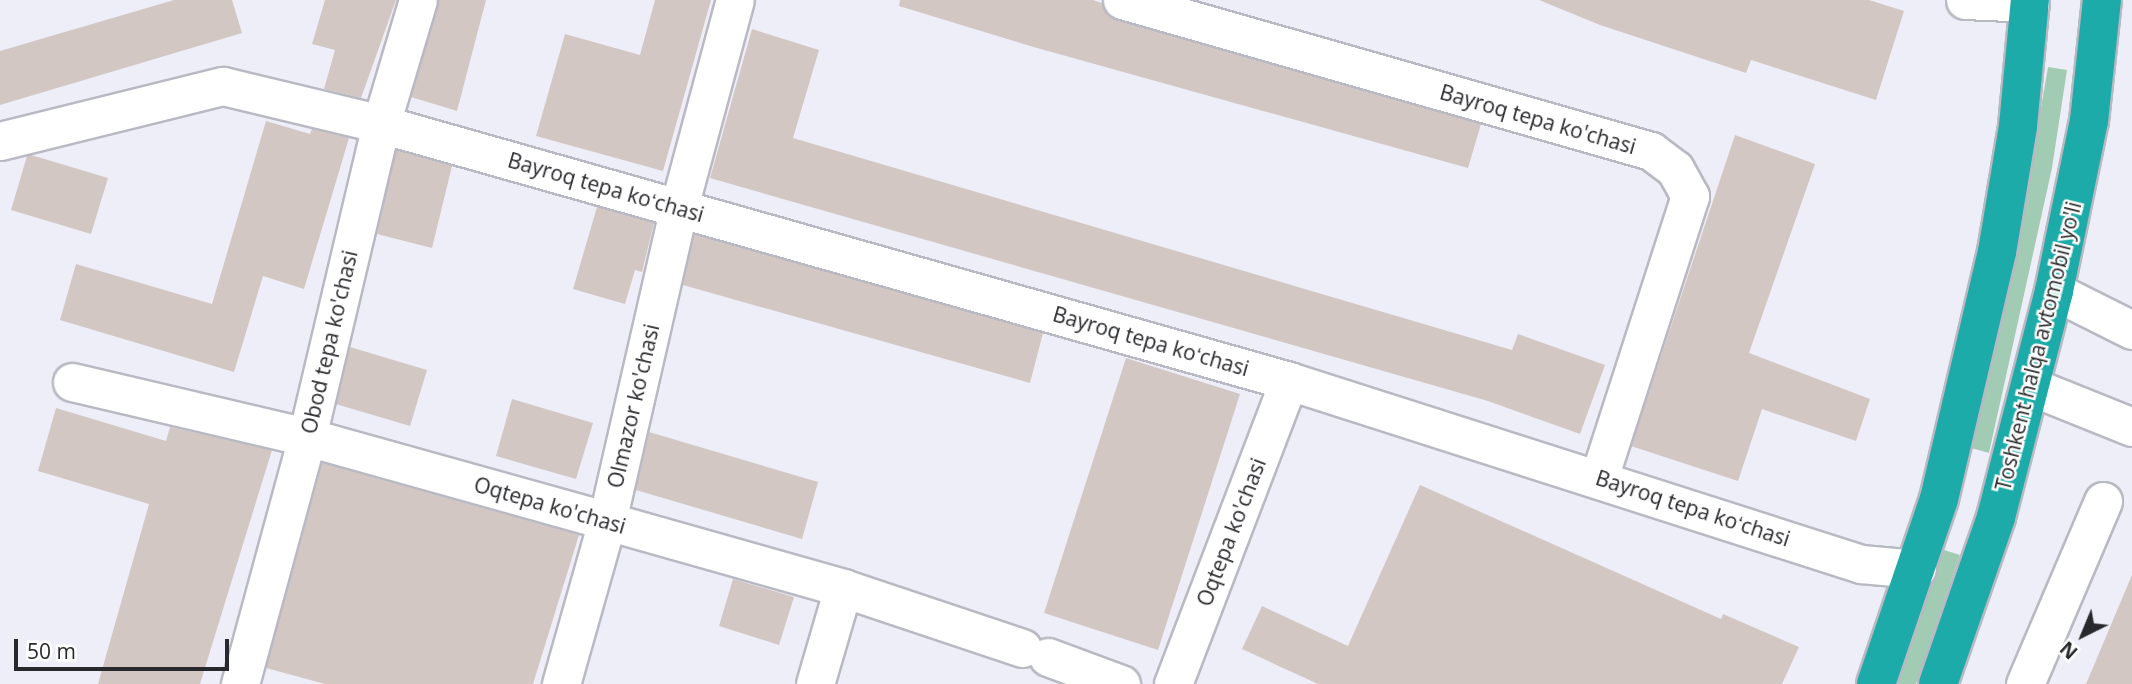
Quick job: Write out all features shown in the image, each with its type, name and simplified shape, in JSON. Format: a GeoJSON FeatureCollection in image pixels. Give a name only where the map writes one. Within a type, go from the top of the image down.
{"type":"FeatureCollection","features":[{"type":"Feature","properties":{"kind":"highway","name":"Toshkent halqa avtomobil yo'li"},"geometry":{"type":"LineString","coordinates":[[1938,684],[1996,517],[2054,291],[2089,121],[2102,0]]}},
{"type":"Feature","properties":{"kind":"highway"},"geometry":{"type":"LineString","coordinates":[[1876,684],[1939,499],[1997,252],[2035,1]]}},
{"type":"Feature","properties":{"kind":"street","name":"Obod tepa ko'chasi"},"geometry":{"type":"LineString","coordinates":[[240,684],[307,437],[382,124],[418,0]]}},
{"type":"Feature","properties":{"kind":"street"},"geometry":{"type":"LineString","coordinates":[[679,207],[735,0]]}},
{"type":"Feature","properties":{"kind":"street","name":"Bayroq tepa ko'chasi"},"geometry":{"type":"LineString","coordinates":[[1122,0],[1651,151],[1675,169],[1690,197],[1599,477]]}},
{"type":"Feature","properties":{"kind":"street"},"geometry":{"type":"LineString","coordinates":[[1965,0],[2035,1]]}},
{"type":"Feature","properties":{"kind":"street","name":"Bayroq tepa koʻchasi"},"geometry":{"type":"LineString","coordinates":[[0,141],[223,86],[382,124],[1289,381],[1599,477],[1861,564],[1917,569]]}},
{"type":"Feature","properties":{"kind":"street","name":"Olmazor ko'chasi"},"geometry":{"type":"LineString","coordinates":[[561,684],[607,521],[679,207]]}},
{"type":"Feature","properties":{"kind":"street"},"geometry":{"type":"LineString","coordinates":[[2054,291],[2132,330]]}},
{"type":"Feature","properties":{"kind":"street","name":"Oqtepa ko'chasi"},"geometry":{"type":"LineString","coordinates":[[1173,684],[1289,381]]}},
{"type":"Feature","properties":{"kind":"street","name":"Oqtepa ko'chasi"},"geometry":{"type":"LineString","coordinates":[[72,382],[307,437],[843,588],[1121,684]]}},
{"type":"Feature","properties":{"kind":"street"},"geometry":{"type":"LineString","coordinates":[[2030,386],[2132,427]]}},
{"type":"Feature","properties":{"kind":"street"},"geometry":{"type":"LineString","coordinates":[[2025,684],[2103,501]]}},
{"type":"Feature","properties":{"kind":"street"},"geometry":{"type":"LineString","coordinates":[[815,684],[843,588]]}},
{"type":"Feature","properties":{"kind":"green space"},"geometry":{"type":"Polygon","coordinates":[[[2048,67],[2067,70],[2052,168],[1989,453],[1971,448],[2015,259],[2048,67]]]}},
{"type":"Feature","properties":{"kind":"green space"},"geometry":{"type":"Polygon","coordinates":[[[1941,549],[1960,555],[1916,684],[1895,684],[1941,549]]]}},
{"type":"Feature","properties":{"kind":"building"},"geometry":{"type":"Polygon","coordinates":[[[174,0],[232,0],[242,33],[0,105],[0,51],[174,0]]]}},
{"type":"Feature","properties":{"kind":"building"},"geometry":{"type":"Polygon","coordinates":[[[325,0],[396,0],[361,98],[324,89],[335,50],[312,44],[325,0]]]}},
{"type":"Feature","properties":{"kind":"building"},"geometry":{"type":"Polygon","coordinates":[[[438,0],[486,0],[457,111],[411,97],[438,0]]]}},
{"type":"Feature","properties":{"kind":"building"},"geometry":{"type":"Polygon","coordinates":[[[655,0],[711,0],[663,171],[536,136],[565,34],[640,55],[655,0]]]}},
{"type":"Feature","properties":{"kind":"building"},"geometry":{"type":"Polygon","coordinates":[[[900,0],[1093,0],[1102,3],[1107,14],[1116,20],[1481,124],[1468,168],[1030,46],[899,6],[900,0]]]}},
{"type":"Feature","properties":{"kind":"building"},"geometry":{"type":"Polygon","coordinates":[[[1539,0],[1869,0],[1904,11],[1876,100],[1751,60],[1746,73],[1600,25],[1539,0]]]}},
{"type":"Feature","properties":{"kind":"building"},"geometry":{"type":"Polygon","coordinates":[[[752,29],[819,50],[793,138],[1512,350],[1518,334],[1605,365],[1580,434],[1488,401],[710,178],[752,29]]]}},
{"type":"Feature","properties":{"kind":"building"},"geometry":{"type":"Polygon","coordinates":[[[266,121],[310,134],[312,129],[349,138],[304,289],[263,276],[234,372],[60,320],[76,264],[212,304],[266,121]]]}},
{"type":"Feature","properties":{"kind":"building"},"geometry":{"type":"Polygon","coordinates":[[[1735,135],[1815,164],[1749,353],[1870,399],[1856,441],[1762,409],[1738,481],[1631,446],[1735,135]]]}},
{"type":"Feature","properties":{"kind":"building"},"geometry":{"type":"Polygon","coordinates":[[[396,150],[452,166],[432,248],[377,234],[396,150]]]}},
{"type":"Feature","properties":{"kind":"building"},"geometry":{"type":"Polygon","coordinates":[[[27,156],[108,178],[91,234],[11,210],[27,156]]]}},
{"type":"Feature","properties":{"kind":"building"},"geometry":{"type":"Polygon","coordinates":[[[597,207],[654,223],[642,272],[635,270],[625,304],[573,289],[597,207]]]}},
{"type":"Feature","properties":{"kind":"building"},"geometry":{"type":"Polygon","coordinates":[[[694,234],[1043,333],[1030,383],[683,285],[694,234]]]}},
{"type":"Feature","properties":{"kind":"building"},"geometry":{"type":"Polygon","coordinates":[[[350,347],[427,370],[410,426],[336,404],[350,347]]]}},
{"type":"Feature","properties":{"kind":"building"},"geometry":{"type":"Polygon","coordinates":[[[1126,358],[1240,394],[1158,650],[1044,613],[1126,358]]]}},
{"type":"Feature","properties":{"kind":"building"},"geometry":{"type":"Polygon","coordinates":[[[512,399],[593,423],[576,479],[496,456],[512,399]]]}},
{"type":"Feature","properties":{"kind":"building"},"geometry":{"type":"Polygon","coordinates":[[[56,408],[166,441],[170,427],[272,450],[200,684],[98,684],[149,504],[38,471],[56,408]]]}},
{"type":"Feature","properties":{"kind":"building"},"geometry":{"type":"Polygon","coordinates":[[[649,432],[818,482],[802,539],[636,490],[649,432]]]}},
{"type":"Feature","properties":{"kind":"building"},"geometry":{"type":"Polygon","coordinates":[[[322,463],[579,535],[533,684],[325,684],[266,668],[322,463]]]}},
{"type":"Feature","properties":{"kind":"building"},"geometry":{"type":"Polygon","coordinates":[[[1420,485],[1721,619],[1723,614],[1799,647],[1782,684],[1318,684],[1242,649],[1262,606],[1348,646],[1420,485]]]}},
{"type":"Feature","properties":{"kind":"building"},"geometry":{"type":"Polygon","coordinates":[[[2132,575],[2132,684],[2086,684],[2132,575]]]}},
{"type":"Feature","properties":{"kind":"building"},"geometry":{"type":"Polygon","coordinates":[[[733,579],[794,597],[779,645],[719,626],[733,579]]]}}]}
